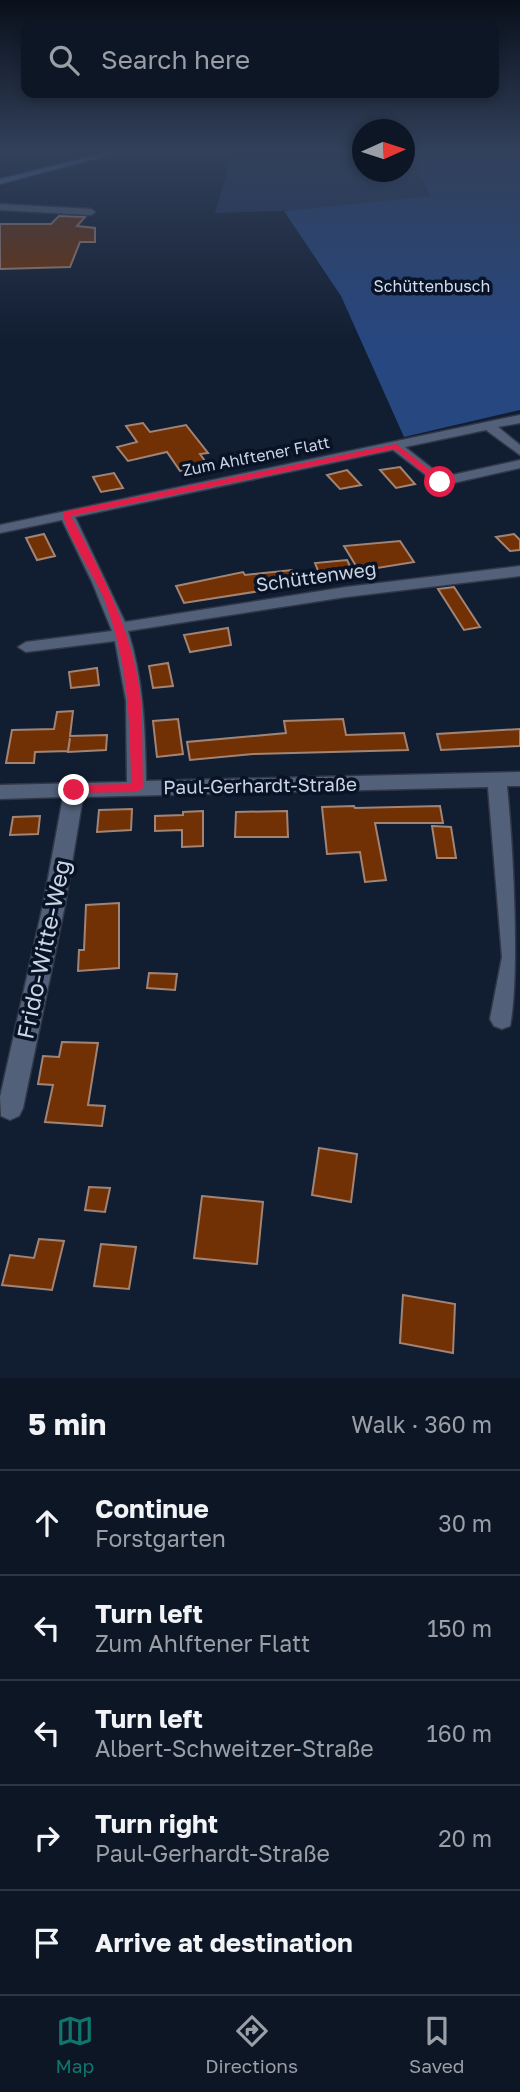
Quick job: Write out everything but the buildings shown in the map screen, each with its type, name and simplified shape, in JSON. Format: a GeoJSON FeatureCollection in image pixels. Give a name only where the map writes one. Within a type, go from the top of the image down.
{"type":"FeatureCollection","features":[{"type":"Feature","properties":{"kind":"street","name":"Zum Ahlftener Flatt"},"geometry":{"type":"LineString","coordinates":[[0,529],[520,419]]}},
{"type":"Feature","properties":{"kind":"street"},"geometry":{"type":"LineString","coordinates":[[490,427],[520,451]]}},
{"type":"Feature","properties":{"kind":"street"},"geometry":{"type":"LineString","coordinates":[[396,446],[440,482],[520,464]]}},
{"type":"Feature","properties":{"kind":"street"},"geometry":{"type":"LineString","coordinates":[[66,514],[109,598],[119,631],[135,700],[137,788]]}},
{"type":"Feature","properties":{"kind":"street","name":"Schüttenweg"},"geometry":{"type":"LineString","coordinates":[[26,647],[346,592],[520,571]]}},
{"type":"Feature","properties":{"kind":"street","name":"Paul-Gerhardt-Straße"},"geometry":{"type":"LineString","coordinates":[[0,792],[520,779]]}},
{"type":"Feature","properties":{"kind":"street"},"geometry":{"type":"LineString","coordinates":[[498,780],[513,957],[502,1019]]}},
{"type":"Feature","properties":{"kind":"street","name":"Frido-Witte-Weg"},"geometry":{"type":"LineString","coordinates":[[10,1108],[54,905],[74,790]]}},
{"type":"Feature","properties":{"kind":"green space","name":"Schüttenbusch"},"geometry":{"type":"Polygon","coordinates":[[[286,214],[520,214],[520,410],[404,437],[341,296],[286,214]]]}},
{"type":"Feature","properties":{"kind":"route"},"geometry":{"type":"LineString","coordinates":[[74,790],[137,788],[135,700],[130,668],[109,598],[66,514],[396,446],[440,482]]}}]}
